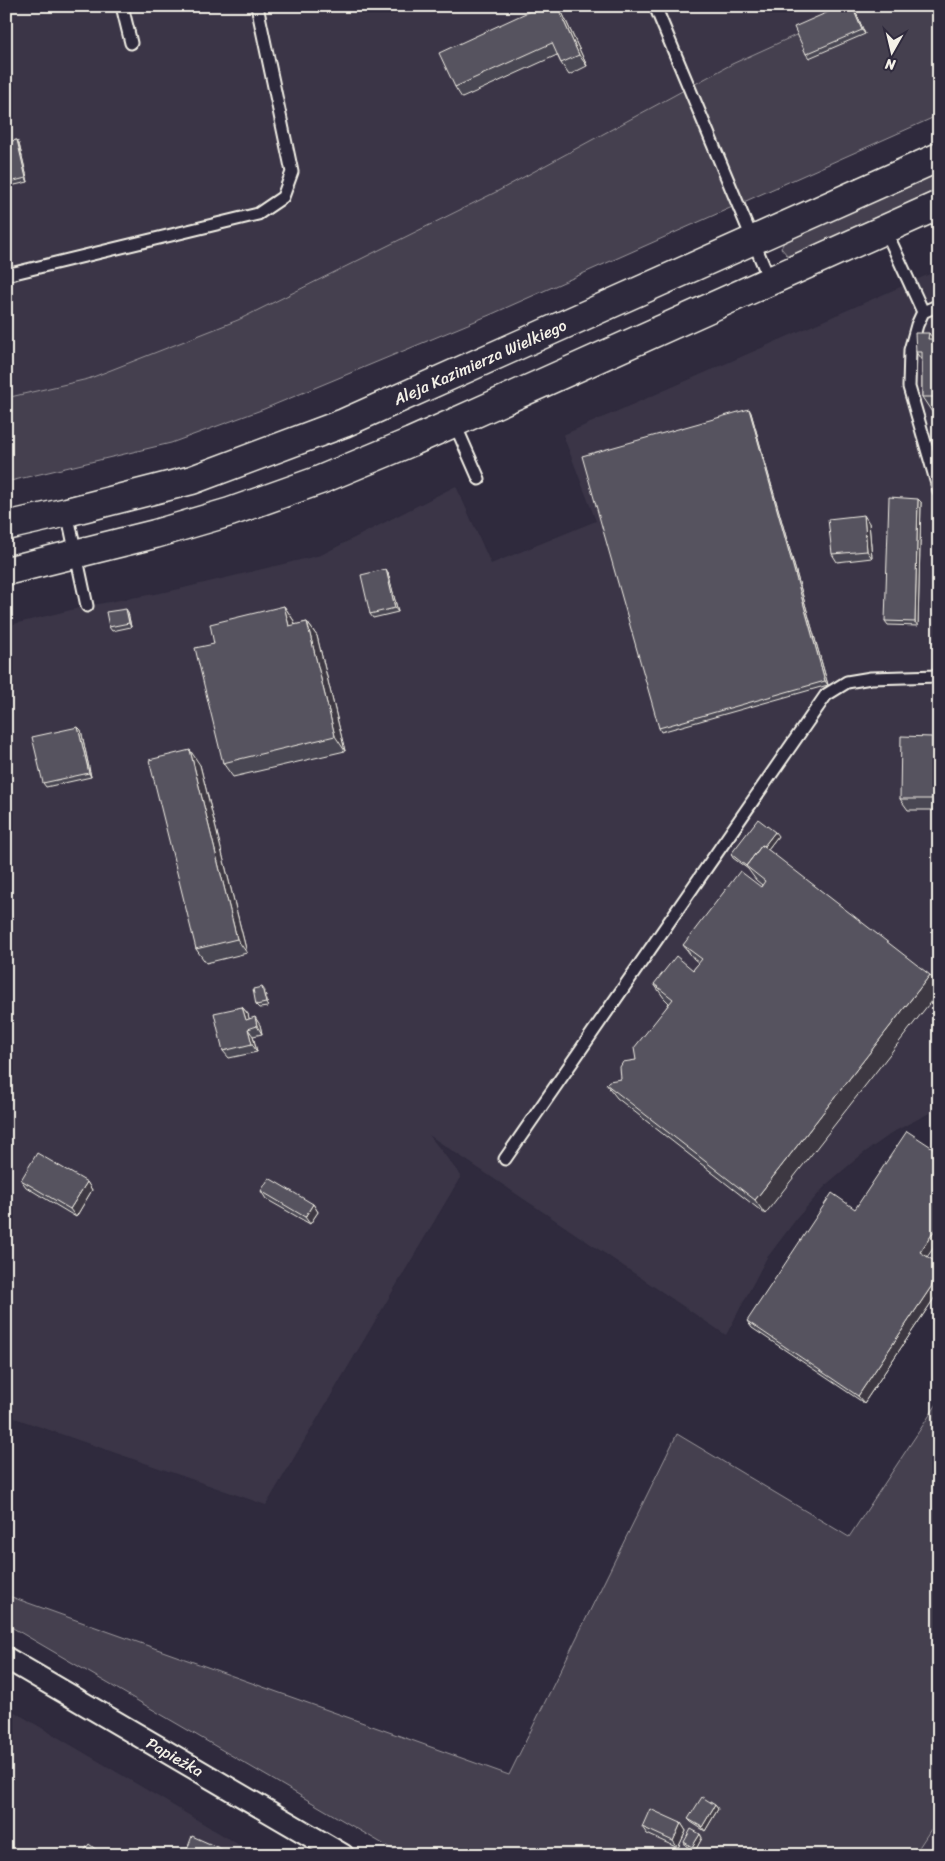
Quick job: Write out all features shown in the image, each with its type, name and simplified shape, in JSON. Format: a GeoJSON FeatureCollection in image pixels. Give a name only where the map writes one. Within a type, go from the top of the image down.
{"type":"FeatureCollection","features":[{"type":"Feature","properties":{"kind":"main road","name":"Aleja Kazimierza Wielkiego"},"geometry":{"type":"LineString","coordinates":[[6,526],[192,480],[344,424],[939,157]]}},
{"type":"Feature","properties":{"kind":"main road"},"geometry":{"type":"LineString","coordinates":[[6,571],[77,554],[230,512],[320,480],[454,422],[939,204]]}},
{"type":"Feature","properties":{"kind":"street","name":"Papieżka"},"geometry":{"type":"LineString","coordinates":[[6,1658],[343,1855]]}},
{"type":"Feature","properties":{"kind":"lane"},"geometry":{"type":"LineString","coordinates":[[122,6],[130,43]]}},
{"type":"Feature","properties":{"kind":"lane"},"geometry":{"type":"LineString","coordinates":[[6,275],[258,214],[283,197],[292,172],[257,6]]}},
{"type":"Feature","properties":{"kind":"lane"},"geometry":{"type":"LineString","coordinates":[[655,6],[770,281]]}},
{"type":"Feature","properties":{"kind":"lane"},"geometry":{"type":"LineString","coordinates":[[885,229],[923,312]]}},
{"type":"Feature","properties":{"kind":"lane"},"geometry":{"type":"LineString","coordinates":[[939,305],[923,312],[917,325],[910,350],[909,387],[939,491]]}},
{"type":"Feature","properties":{"kind":"lane"},"geometry":{"type":"LineString","coordinates":[[454,422],[479,479]]}},
{"type":"Feature","properties":{"kind":"lane"},"geometry":{"type":"LineString","coordinates":[[67,512],[87,606]]}},
{"type":"Feature","properties":{"kind":"lane"},"geometry":{"type":"LineString","coordinates":[[505,1159],[826,695],[847,682],[871,678],[939,676]]}},
{"type":"Feature","properties":{"kind":"shaded area"},"geometry":{"type":"Polygon","coordinates":[[[6,6],[860,6],[732,64],[498,191],[238,320],[88,379],[6,403],[6,6]]]}},
{"type":"Feature","properties":{"kind":"shaded area"},"geometry":{"type":"Polygon","coordinates":[[[860,6],[939,6],[939,115],[492,314],[264,409],[171,443],[6,482],[6,398],[88,379],[238,320],[498,191],[732,64],[860,6]]]}},
{"type":"Feature","properties":{"kind":"shaded area"},"geometry":{"type":"Polygon","coordinates":[[[939,169],[939,189],[792,255],[787,255],[781,248],[784,242],[794,233],[939,169]]]}},
{"type":"Feature","properties":{"kind":"shaded area"},"geometry":{"type":"Polygon","coordinates":[[[939,270],[939,1108],[895,1131],[861,1155],[828,1183],[797,1218],[766,1259],[726,1335],[429,1135],[461,1176],[266,1505],[6,1415],[6,626],[87,606],[171,591],[321,555],[456,486],[491,564],[596,521],[563,435],[939,270]]]}},
{"type":"Feature","properties":{"kind":"shaded area"},"geometry":{"type":"Polygon","coordinates":[[[939,1401],[939,1817],[914,1855],[402,1855],[6,1624],[6,1595],[509,1775],[677,1434],[849,1537],[939,1401]]]}},
{"type":"Feature","properties":{"kind":"shaded area"},"geometry":{"type":"Polygon","coordinates":[[[6,1707],[98,1761],[256,1855],[6,1855],[6,1707]]]}},
{"type":"Feature","properties":{"kind":"shaded area"},"geometry":{"type":"Polygon","coordinates":[[[939,1817],[939,1855],[914,1855],[939,1817]]]}},
{"type":"Feature","properties":{"kind":"building"},"geometry":{"type":"Polygon","coordinates":[[[541,6],[557,6],[579,55],[561,63],[552,43],[455,87],[439,53],[541,6]]]}},
{"type":"Feature","properties":{"kind":"building"},"geometry":{"type":"Polygon","coordinates":[[[842,6],[852,6],[862,30],[806,54],[794,27],[842,6]]]}},
{"type":"Feature","properties":{"kind":"building"},"geometry":{"type":"Polygon","coordinates":[[[17,140],[26,178],[6,183],[6,142],[17,140]]]}},
{"type":"Feature","properties":{"kind":"building"},"geometry":{"type":"Polygon","coordinates":[[[915,333],[929,333],[928,339],[939,339],[939,397],[922,397],[922,352],[916,352],[915,333]]]}},
{"type":"Feature","properties":{"kind":"building"},"geometry":{"type":"Polygon","coordinates":[[[749,409],[825,681],[659,728],[582,456],[749,409]]]}},
{"type":"Feature","properties":{"kind":"building"},"geometry":{"type":"Polygon","coordinates":[[[889,497],[918,499],[915,622],[885,621],[889,497]]]}},
{"type":"Feature","properties":{"kind":"building"},"geometry":{"type":"Polygon","coordinates":[[[864,515],[867,551],[832,554],[828,519],[864,515]]]}},
{"type":"Feature","properties":{"kind":"building"},"geometry":{"type":"Polygon","coordinates":[[[386,569],[395,608],[370,614],[361,575],[386,569]]]}},
{"type":"Feature","properties":{"kind":"building"},"geometry":{"type":"Polygon","coordinates":[[[284,606],[289,626],[307,622],[335,736],[223,763],[195,648],[214,644],[210,624],[284,606]]]}},
{"type":"Feature","properties":{"kind":"building"},"geometry":{"type":"Polygon","coordinates":[[[126,609],[129,623],[109,627],[106,612],[126,609]]]}},
{"type":"Feature","properties":{"kind":"building"},"geometry":{"type":"Polygon","coordinates":[[[78,727],[89,773],[43,783],[32,737],[78,727]]]}},
{"type":"Feature","properties":{"kind":"building"},"geometry":{"type":"Polygon","coordinates":[[[901,736],[932,737],[932,799],[900,799],[901,736]]]}},
{"type":"Feature","properties":{"kind":"building"},"geometry":{"type":"Polygon","coordinates":[[[190,750],[237,939],[196,949],[149,760],[190,750]]]}},
{"type":"Feature","properties":{"kind":"building"},"geometry":{"type":"Polygon","coordinates":[[[758,819],[775,832],[746,866],[731,854],[758,819]]]}},
{"type":"Feature","properties":{"kind":"building"},"geometry":{"type":"Polygon","coordinates":[[[762,845],[930,975],[755,1200],[606,1084],[609,1081],[621,1079],[620,1067],[623,1062],[636,1060],[634,1048],[673,999],[654,984],[676,956],[693,970],[702,959],[683,945],[740,871],[761,887],[765,881],[746,866],[762,845]]]}},
{"type":"Feature","properties":{"kind":"building"},"geometry":{"type":"Polygon","coordinates":[[[262,987],[266,1003],[256,1005],[253,989],[262,987]]]}},
{"type":"Feature","properties":{"kind":"building"},"geometry":{"type":"Polygon","coordinates":[[[242,1007],[246,1020],[255,1017],[257,1026],[248,1029],[252,1044],[223,1051],[214,1013],[242,1007]]]}},
{"type":"Feature","properties":{"kind":"building"},"geometry":{"type":"Polygon","coordinates":[[[907,1131],[939,1152],[939,1224],[920,1252],[939,1264],[939,1275],[858,1396],[747,1321],[832,1193],[855,1209],[907,1131]]]}},
{"type":"Feature","properties":{"kind":"building"},"geometry":{"type":"Polygon","coordinates":[[[37,1153],[87,1182],[70,1209],[21,1180],[37,1153]]]}},
{"type":"Feature","properties":{"kind":"building"},"geometry":{"type":"Polygon","coordinates":[[[269,1178],[313,1204],[305,1217],[261,1191],[269,1178]]]}},
{"type":"Feature","properties":{"kind":"building"},"geometry":{"type":"Polygon","coordinates":[[[702,1797],[715,1805],[702,1827],[688,1819],[702,1797]]]}},
{"type":"Feature","properties":{"kind":"building"},"geometry":{"type":"Polygon","coordinates":[[[650,1809],[681,1823],[673,1841],[642,1827],[650,1809]]]}},
{"type":"Feature","properties":{"kind":"building"},"geometry":{"type":"Polygon","coordinates":[[[691,1829],[700,1834],[692,1847],[684,1842],[691,1829]]]}},
{"type":"Feature","properties":{"kind":"building"},"geometry":{"type":"Polygon","coordinates":[[[192,1836],[235,1855],[185,1855],[192,1836]]]}},
{"type":"Feature","properties":{"kind":"building"},"geometry":{"type":"Polygon","coordinates":[[[89,1844],[103,1855],[81,1855],[89,1844]]]}}]}
